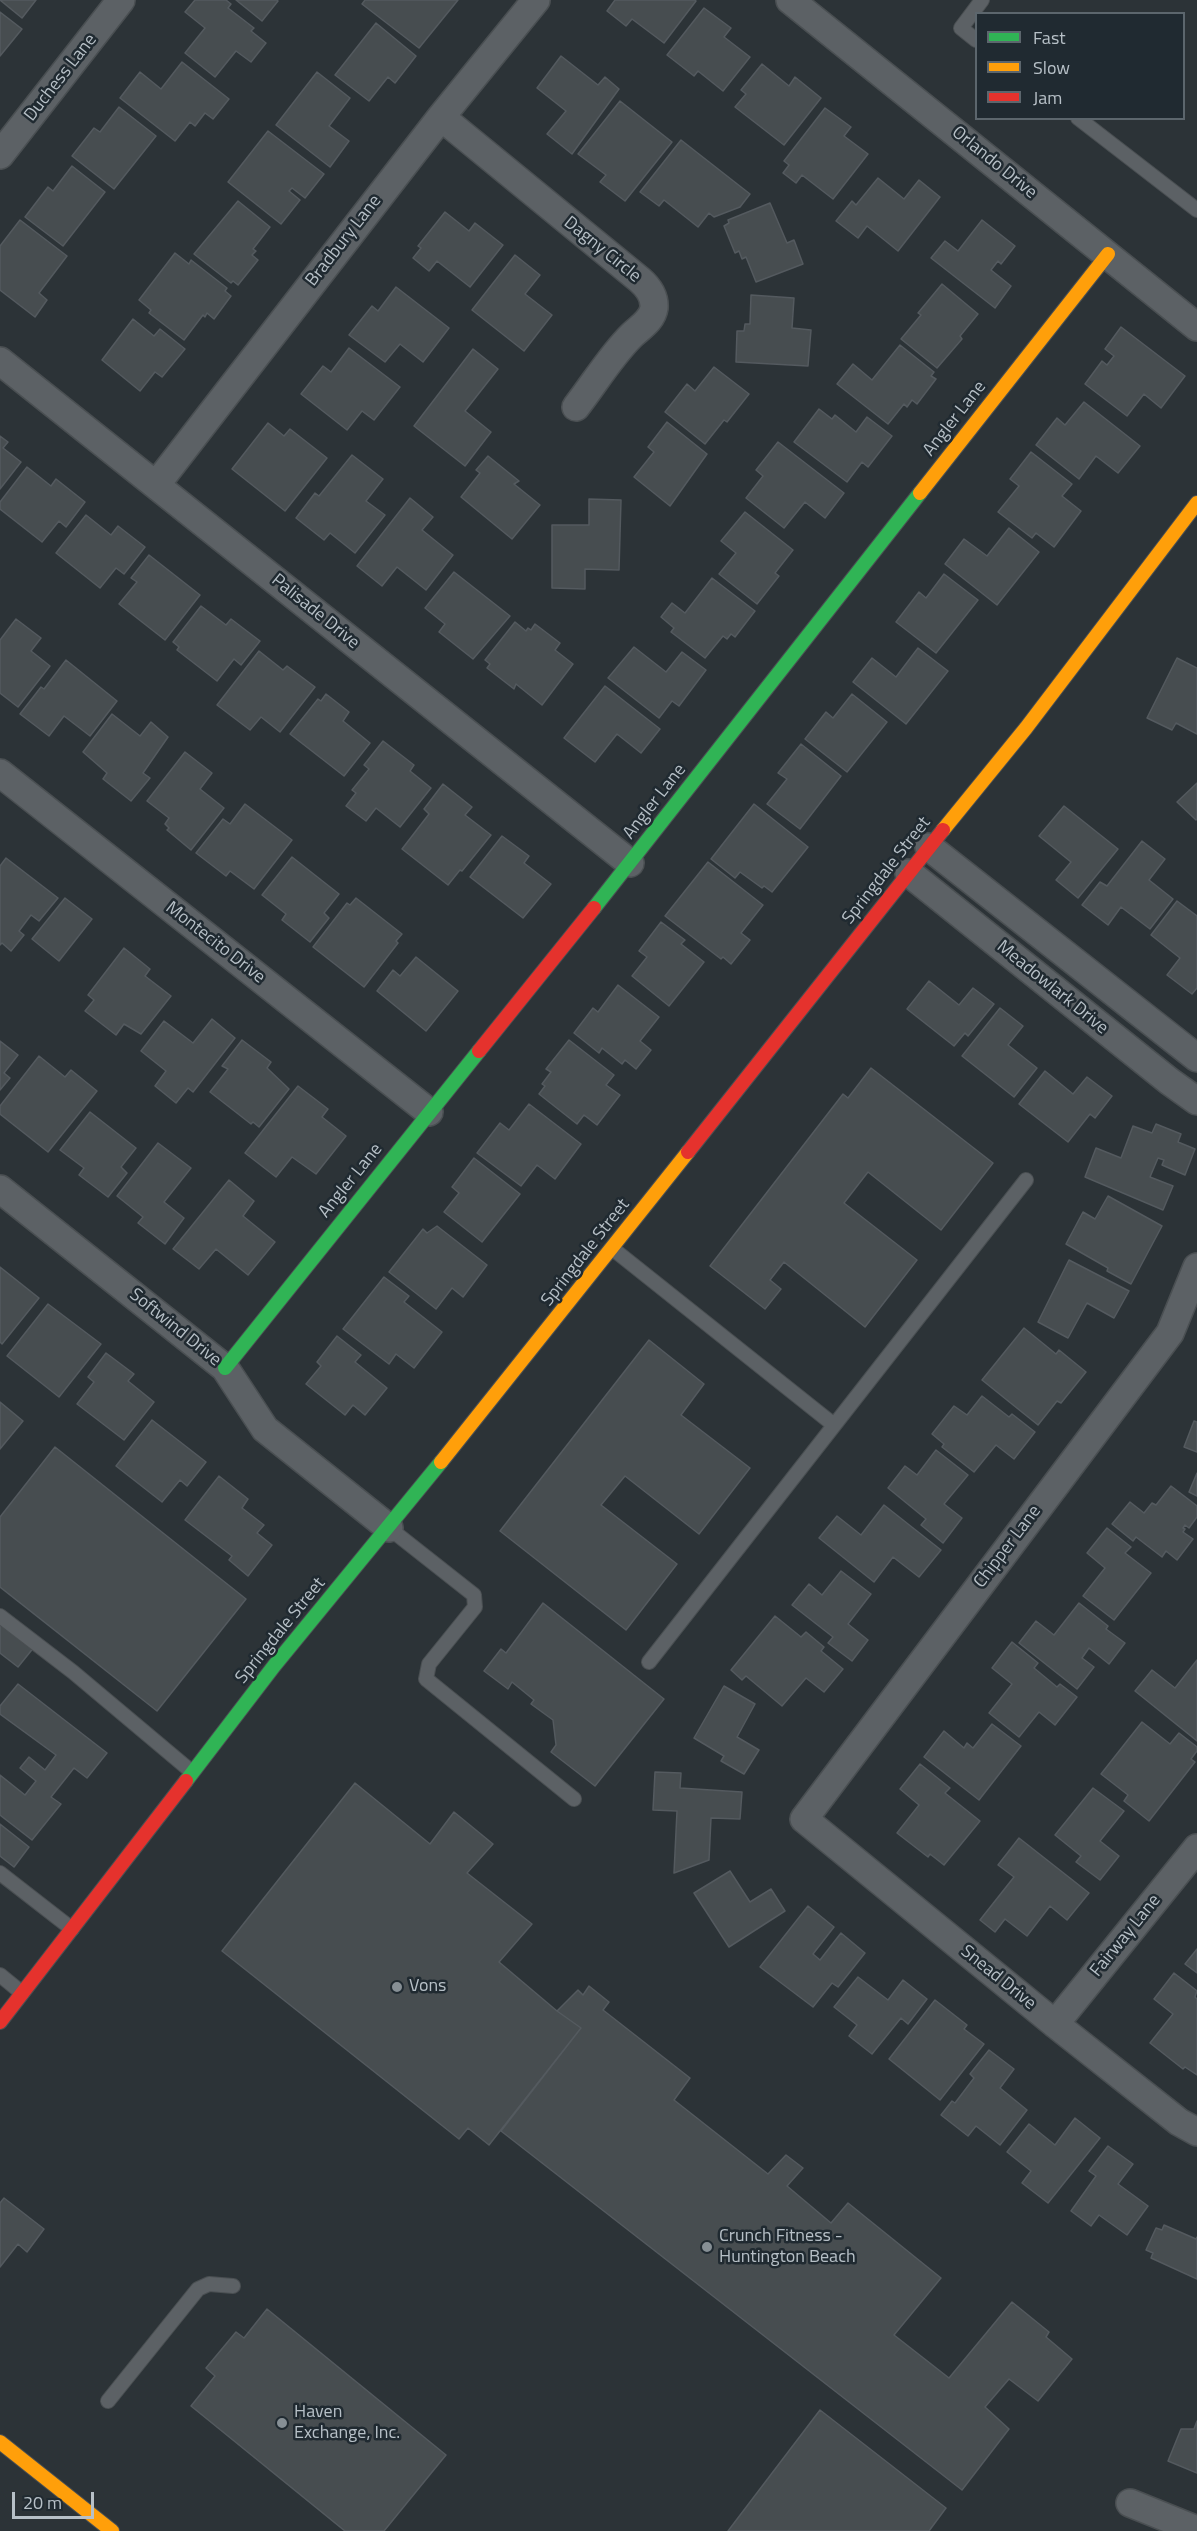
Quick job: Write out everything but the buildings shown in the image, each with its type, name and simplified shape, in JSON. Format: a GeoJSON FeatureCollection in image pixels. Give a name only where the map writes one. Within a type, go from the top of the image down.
{"type":"FeatureCollection","features":[{"type":"Feature","properties":{"kind":"main road","name":"Angler Lane"},"geometry":{"type":"LineString","coordinates":[[225,1368],[630,863],[1108,254]]}},
{"type":"Feature","properties":{"kind":"main road","name":"Springdale Street"},"geometry":{"type":"LineString","coordinates":[[0,2022],[274,1666],[612,1249],[929,847],[1026,728],[1197,503]]}},
{"type":"Feature","properties":{"kind":"main road"},"geometry":{"type":"LineString","coordinates":[[0,2442],[111,2531]]}},
{"type":"Feature","properties":{"kind":"street","name":"Duchess Lane"},"geometry":{"type":"LineString","coordinates":[[0,155],[121,0]]}},
{"type":"Feature","properties":{"kind":"street","name":"Bradbury Lane"},"geometry":{"type":"LineString","coordinates":[[156,485],[441,117],[536,0]]}},
{"type":"Feature","properties":{"kind":"street","name":"Orlando Drive"},"geometry":{"type":"LineString","coordinates":[[790,0],[1197,327]]}},
{"type":"Feature","properties":{"kind":"street","name":"Dagny Circle"},"geometry":{"type":"LineString","coordinates":[[441,117],[640,280],[653,298],[654,310],[650,318],[630,337],[576,407]]}},
{"type":"Feature","properties":{"kind":"street","name":"Palisade Drive"},"geometry":{"type":"LineString","coordinates":[[0,361],[630,863]]}},
{"type":"Feature","properties":{"kind":"street","name":"Montecito Drive"},"geometry":{"type":"LineString","coordinates":[[0,774],[429,1112]]}},
{"type":"Feature","properties":{"kind":"street","name":"Meadowlark Drive"},"geometry":{"type":"LineString","coordinates":[[929,847],[1197,1058]]}},
{"type":"Feature","properties":{"kind":"street","name":"Meadowlark Drive"},"geometry":{"type":"LineString","coordinates":[[909,873],[1169,1082],[1197,1101]]}},
{"type":"Feature","properties":{"kind":"street","name":"Softwind Drive"},"geometry":{"type":"LineString","coordinates":[[0,1189],[225,1368],[265,1429],[388,1528]]}},
{"type":"Feature","properties":{"kind":"street","name":"Chipper Lane"},"geometry":{"type":"LineString","coordinates":[[804,1819],[1170,1333],[1197,1267]]}},
{"type":"Feature","properties":{"kind":"street","name":"Snead Drive"},"geometry":{"type":"LineString","coordinates":[[804,1819],[1055,2024],[1179,2122],[1197,2132]]}},
{"type":"Feature","properties":{"kind":"street","name":"Fairway Lane"},"geometry":{"type":"LineString","coordinates":[[1055,2024],[1197,1848]]}},
{"type":"Feature","properties":{"kind":"street"},"geometry":{"type":"LineString","coordinates":[[1130,2503],[1197,2530]]}},
{"type":"Feature","properties":{"kind":"lane"},"geometry":{"type":"LineString","coordinates":[[975,39],[961,28],[982,0]]}},
{"type":"Feature","properties":{"kind":"lane"},"geometry":{"type":"LineString","coordinates":[[1081,120],[1197,210]]}},
{"type":"Feature","properties":{"kind":"lane"},"geometry":{"type":"LineString","coordinates":[[649,1662],[1026,1180]]}},
{"type":"Feature","properties":{"kind":"lane"},"geometry":{"type":"LineString","coordinates":[[612,1249],[834,1425]]}},
{"type":"Feature","properties":{"kind":"lane"},"geometry":{"type":"LineString","coordinates":[[388,1528],[474,1595],[475,1607],[429,1664],[426,1678],[574,1799]]}},
{"type":"Feature","properties":{"kind":"lane"},"geometry":{"type":"LineString","coordinates":[[0,1616],[73,1672],[192,1772]]}},
{"type":"Feature","properties":{"kind":"lane"},"geometry":{"type":"LineString","coordinates":[[0,1873],[72,1929]]}},
{"type":"Feature","properties":{"kind":"lane"},"geometry":{"type":"LineString","coordinates":[[0,1975],[22,1993]]}},
{"type":"Feature","properties":{"kind":"lane"},"geometry":{"type":"LineString","coordinates":[[108,2401],[198,2289],[209,2284],[233,2286]]}},
{"type":"Feature","properties":{"kind":"traffic: fast"},"geometry":{"type":"LineString","coordinates":[[594,908],[920,493]]}},
{"type":"Feature","properties":{"kind":"traffic: fast"},"geometry":{"type":"LineString","coordinates":[[225,1368],[479,1051]]}},
{"type":"Feature","properties":{"kind":"traffic: fast"},"geometry":{"type":"LineString","coordinates":[[186,1781],[274,1666],[441,1462]]}},
{"type":"Feature","properties":{"kind":"traffic: slow"},"geometry":{"type":"LineString","coordinates":[[920,493],[1108,254]]}},
{"type":"Feature","properties":{"kind":"traffic: slow"},"geometry":{"type":"LineString","coordinates":[[943,830],[1026,728],[1197,503]]}},
{"type":"Feature","properties":{"kind":"traffic: slow"},"geometry":{"type":"LineString","coordinates":[[441,1462],[688,1152]]}},
{"type":"Feature","properties":{"kind":"traffic: slow"},"geometry":{"type":"LineString","coordinates":[[0,2442],[112,2531]]}},
{"type":"Feature","properties":{"kind":"traffic: jam"},"geometry":{"type":"LineString","coordinates":[[688,1152],[943,830]]}},
{"type":"Feature","properties":{"kind":"traffic: jam"},"geometry":{"type":"LineString","coordinates":[[479,1051],[594,908]]}},
{"type":"Feature","properties":{"kind":"traffic: jam"},"geometry":{"type":"LineString","coordinates":[[0,2022],[186,1781]]}},
{"type":"Feature","properties":{"kind":"place","name":"Vons"},"geometry":{"type":"Point","coordinates":[397,1987]}},
{"type":"Feature","properties":{"kind":"place","name":"Crunch Fitness - Huntington Beach"},"geometry":{"type":"Point","coordinates":[707,2247]}},
{"type":"Feature","properties":{"kind":"place","name":"Haven Exchange, Inc."},"geometry":{"type":"Point","coordinates":[282,2423]}}]}
